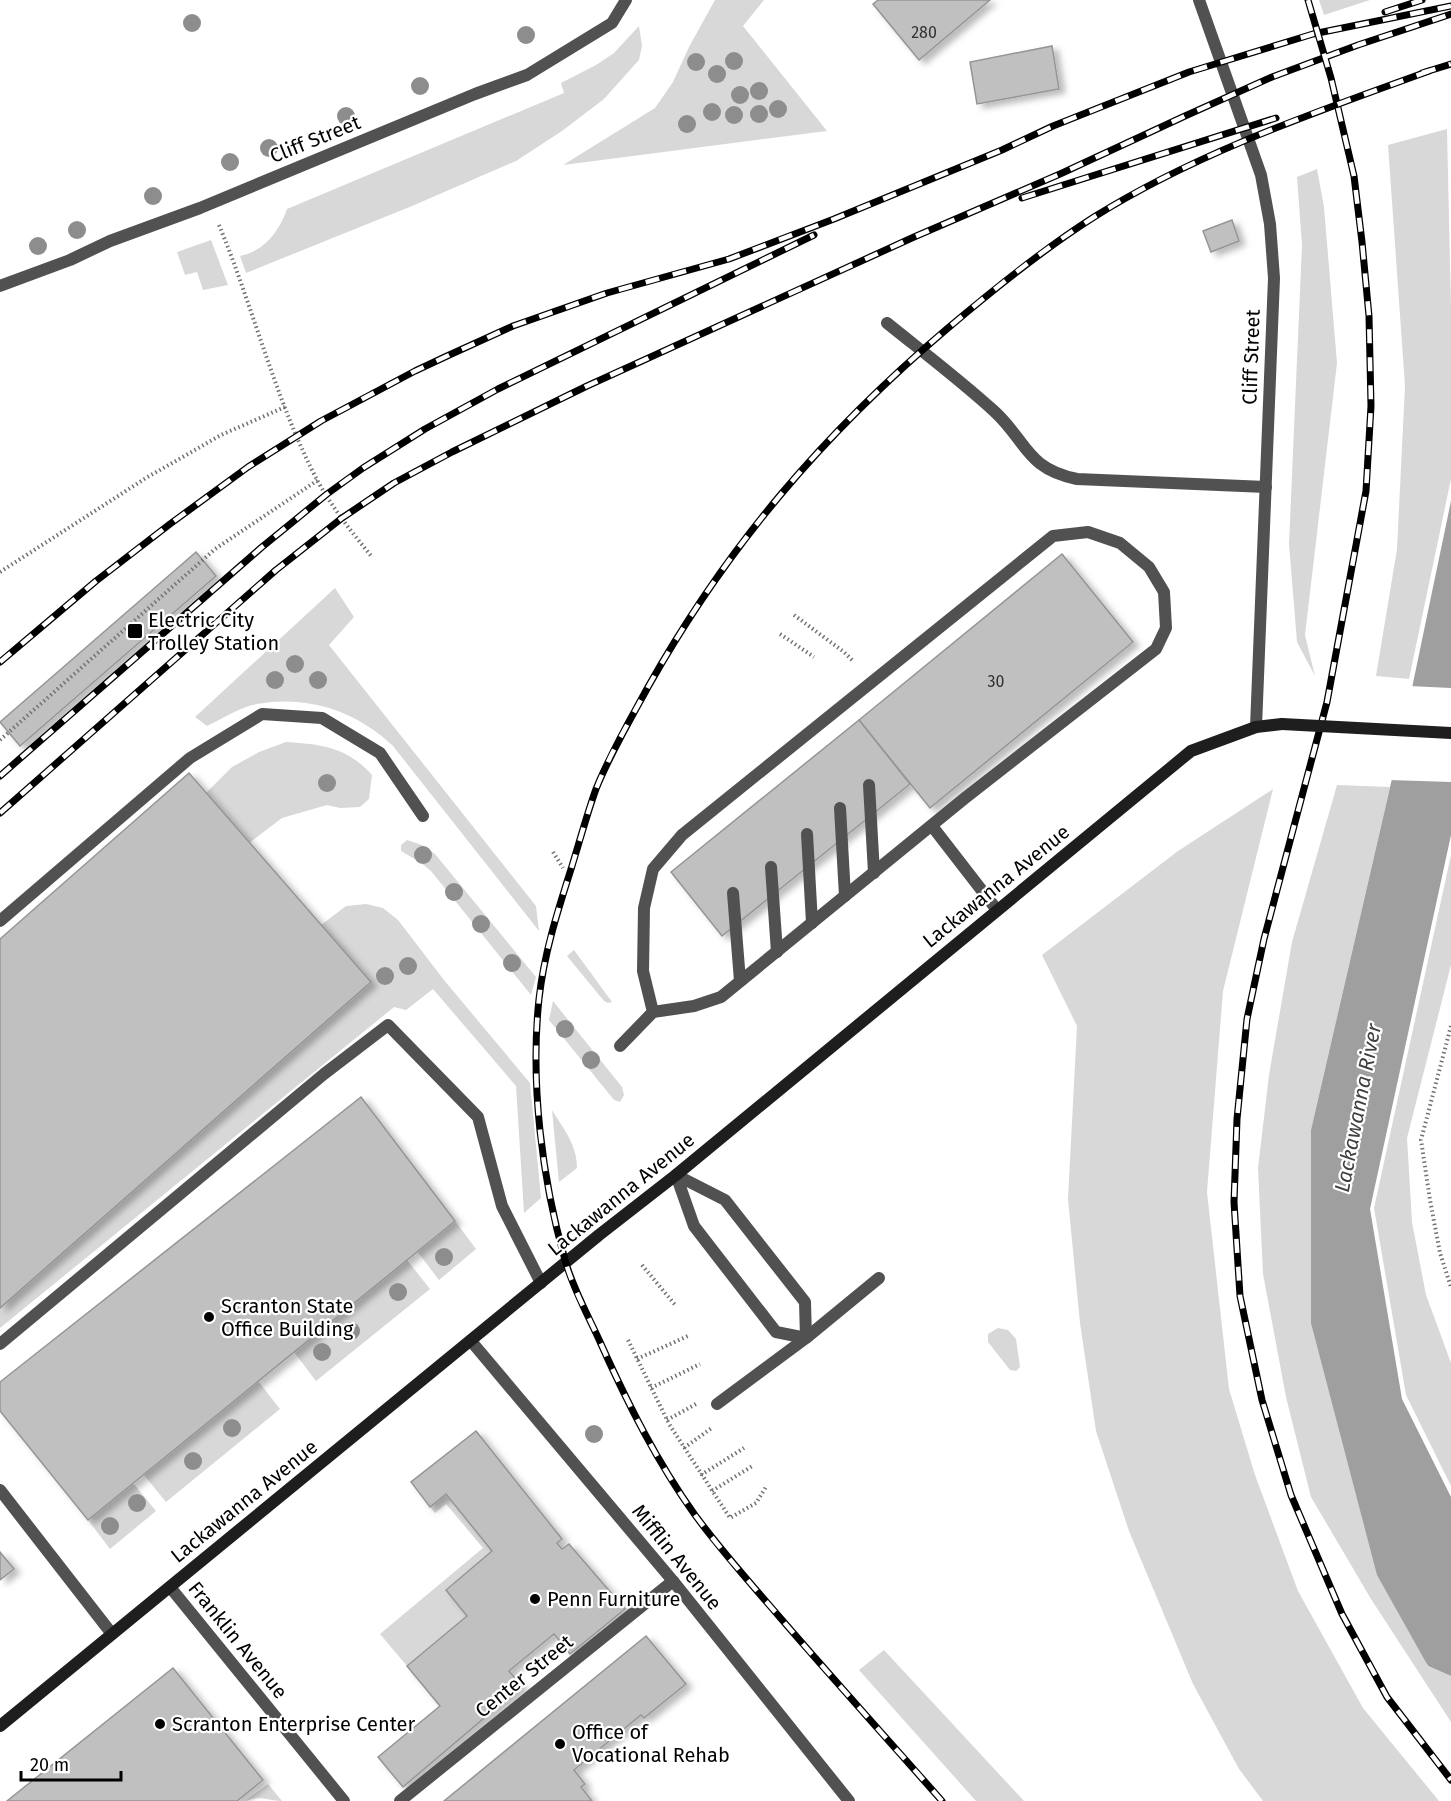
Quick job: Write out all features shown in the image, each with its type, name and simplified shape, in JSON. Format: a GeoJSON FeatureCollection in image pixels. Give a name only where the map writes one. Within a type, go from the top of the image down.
{"type":"FeatureCollection","features":[{"type":"Feature","properties":{"kind":"main road","name":"Lackawanna Avenue"},"geometry":{"type":"LineString","coordinates":[[0,1726],[676,1175],[1191,751],[1256,727],[1282,724],[1451,733]]}},
{"type":"Feature","properties":{"kind":"street","name":"Cliff Street"},"geometry":{"type":"LineString","coordinates":[[0,286],[70,260],[110,241],[200,208],[475,94],[527,75],[612,23],[626,0]]}},
{"type":"Feature","properties":{"kind":"street","name":"Cliff Street"},"geometry":{"type":"LineString","coordinates":[[1199,0],[1261,175],[1270,224],[1274,278],[1256,727]]}},
{"type":"Feature","properties":{"kind":"street"},"geometry":{"type":"LineString","coordinates":[[887,324],[996,413],[1038,463],[1057,475],[1077,479],[1266,487]]}},
{"type":"Feature","properties":{"kind":"street"},"geometry":{"type":"LineString","coordinates":[[620,1046],[653,1012],[694,1006],[721,997],[932,826],[1156,650],[1166,628],[1164,592],[1149,567],[1120,543],[1088,532],[1053,536],[682,835],[653,869],[644,908],[643,971],[653,1012]]}},
{"type":"Feature","properties":{"kind":"street"},"geometry":{"type":"LineString","coordinates":[[0,921],[190,758],[262,714],[322,718],[380,753],[423,816]]}},
{"type":"Feature","properties":{"kind":"street"},"geometry":{"type":"LineString","coordinates":[[870,785],[874,873]]}},
{"type":"Feature","properties":{"kind":"street"},"geometry":{"type":"LineString","coordinates":[[840,808],[845,896]]}},
{"type":"Feature","properties":{"kind":"street"},"geometry":{"type":"LineString","coordinates":[[932,826],[997,910]]}},
{"type":"Feature","properties":{"kind":"street"},"geometry":{"type":"LineString","coordinates":[[807,834],[812,923]]}},
{"type":"Feature","properties":{"kind":"street"},"geometry":{"type":"LineString","coordinates":[[771,867],[777,951]]}},
{"type":"Feature","properties":{"kind":"street"},"geometry":{"type":"LineString","coordinates":[[733,894],[740,981]]}},
{"type":"Feature","properties":{"kind":"street"},"geometry":{"type":"LineString","coordinates":[[0,1344],[324,1074],[388,1025],[478,1117],[502,1206],[541,1283]]}},
{"type":"Feature","properties":{"kind":"street"},"geometry":{"type":"LineString","coordinates":[[676,1175],[693,1226],[776,1332],[806,1338]]}},
{"type":"Feature","properties":{"kind":"street"},"geometry":{"type":"LineString","coordinates":[[676,1175],[725,1200],[805,1302],[806,1338]]}},
{"type":"Feature","properties":{"kind":"street"},"geometry":{"type":"LineString","coordinates":[[717,1404],[806,1338],[879,1278]]}},
{"type":"Feature","properties":{"kind":"street","name":"Mifflin Avenue"},"geometry":{"type":"LineString","coordinates":[[471,1341],[673,1581],[849,1801]]}},
{"type":"Feature","properties":{"kind":"street"},"geometry":{"type":"LineString","coordinates":[[0,1490],[112,1634]]}},
{"type":"Feature","properties":{"kind":"street","name":"Center Street"},"geometry":{"type":"LineString","coordinates":[[400,1801],[673,1581]]}},
{"type":"Feature","properties":{"kind":"street","name":"Franklin Avenue"},"geometry":{"type":"LineString","coordinates":[[170,1587],[344,1801]]}},
{"type":"Feature","properties":{"kind":"path"},"geometry":{"type":"LineString","coordinates":[[218,222],[285,407],[318,480],[342,518],[372,557]]}},
{"type":"Feature","properties":{"kind":"path"},"geometry":{"type":"LineString","coordinates":[[0,572],[137,484],[221,435],[285,407]]}},
{"type":"Feature","properties":{"kind":"path"},"geometry":{"type":"LineString","coordinates":[[0,740],[215,549],[318,480]]}},
{"type":"Feature","properties":{"kind":"path"},"geometry":{"type":"LineString","coordinates":[[794,615],[844,652],[854,663]]}},
{"type":"Feature","properties":{"kind":"path"},"geometry":{"type":"LineString","coordinates":[[780,634],[814,657]]}},
{"type":"Feature","properties":{"kind":"path"},"geometry":{"type":"LineString","coordinates":[[553,852],[563,868]]}},
{"type":"Feature","properties":{"kind":"path"},"geometry":{"type":"LineString","coordinates":[[1451,1026],[1421,1140],[1438,1242],[1451,1287]]}},
{"type":"Feature","properties":{"kind":"path"},"geometry":{"type":"LineString","coordinates":[[642,1265],[676,1306]]}},
{"type":"Feature","properties":{"kind":"path"},"geometry":{"type":"LineString","coordinates":[[637,1359],[688,1336]]}},
{"type":"Feature","properties":{"kind":"path"},"geometry":{"type":"LineString","coordinates":[[628,1340],[667,1420],[730,1518],[756,1503],[766,1487]]}},
{"type":"Feature","properties":{"kind":"path"},"geometry":{"type":"LineString","coordinates":[[651,1388],[700,1364]]}},
{"type":"Feature","properties":{"kind":"path"},"geometry":{"type":"LineString","coordinates":[[667,1420],[703,1400]]}},
{"type":"Feature","properties":{"kind":"path"},"geometry":{"type":"LineString","coordinates":[[684,1448],[717,1424]]}},
{"type":"Feature","properties":{"kind":"path"},"geometry":{"type":"LineString","coordinates":[[701,1475],[744,1449]]}},
{"type":"Feature","properties":{"kind":"path"},"geometry":{"type":"LineString","coordinates":[[712,1491],[754,1465]]}},
{"type":"Feature","properties":{"kind":"shaded area"},"geometry":{"type":"Polygon","coordinates":[[[715,0],[764,0],[743,26],[827,131],[563,165],[655,108],[673,82],[715,0]]]}},
{"type":"Feature","properties":{"kind":"shaded area"},"geometry":{"type":"Polygon","coordinates":[[[1319,0],[1370,0],[1324,15],[1319,0]]]}},
{"type":"Feature","properties":{"kind":"shaded area"},"geometry":{"type":"Polygon","coordinates":[[[639,26],[642,46],[639,60],[604,99],[562,131],[516,161],[246,273],[240,256],[256,250],[270,239],[287,209],[564,93],[561,83],[614,53],[639,26]]]}},
{"type":"Feature","properties":{"kind":"shaded area"},"geometry":{"type":"Polygon","coordinates":[[[1447,129],[1451,307],[1451,479],[1409,679],[1376,676],[1397,549],[1405,386],[1388,145],[1447,129]]]}},
{"type":"Feature","properties":{"kind":"shaded area"},"geometry":{"type":"Polygon","coordinates":[[[1317,169],[1324,207],[1337,363],[1305,635],[1315,676],[1297,642],[1289,544],[1302,245],[1297,177],[1317,169]]]}},
{"type":"Feature","properties":{"kind":"shaded area"},"geometry":{"type":"Polygon","coordinates":[[[211,240],[228,285],[203,290],[197,272],[185,275],[177,252],[211,240]]]}},
{"type":"Feature","properties":{"kind":"shaded area"},"geometry":{"type":"Polygon","coordinates":[[[335,588],[354,617],[329,645],[536,906],[539,931],[393,746],[363,723],[330,708],[295,702],[257,704],[238,710],[207,726],[195,717],[335,588]]]}},
{"type":"Feature","properties":{"kind":"shaded area"},"geometry":{"type":"Polygon","coordinates":[[[286,742],[322,746],[353,758],[372,775],[369,799],[360,807],[340,808],[327,805],[282,818],[249,843],[206,793],[232,767],[259,752],[286,742]]]}},
{"type":"Feature","properties":{"kind":"shaded area"},"geometry":{"type":"Polygon","coordinates":[[[1337,785],[1390,787],[1311,1130],[1427,1666],[1451,1676],[1451,1722],[1371,1599],[1311,1497],[1286,1397],[1263,1274],[1258,1168],[1269,1075],[1292,942],[1337,785]]]}},
{"type":"Feature","properties":{"kind":"shaded area"},"geometry":{"type":"Polygon","coordinates":[[[1273,789],[1223,991],[1207,1192],[1229,1389],[1255,1475],[1298,1591],[1363,1708],[1439,1801],[1263,1801],[1239,1769],[1193,1684],[1129,1531],[1096,1431],[1080,1323],[1068,1199],[1077,1026],[1042,955],[1178,851],[1273,789]]]}},
{"type":"Feature","properties":{"kind":"shaded area"},"geometry":{"type":"Polygon","coordinates":[[[407,840],[422,845],[435,854],[536,977],[531,995],[431,871],[401,851],[401,845],[407,840]]]}},
{"type":"Feature","properties":{"kind":"shaded area"},"geometry":{"type":"Polygon","coordinates":[[[1451,855],[1451,965],[1407,1138],[1412,1222],[1426,1295],[1451,1363],[1451,1486],[1406,1395],[1374,1208],[1451,855]]]}},
{"type":"Feature","properties":{"kind":"shaded area"},"geometry":{"type":"Polygon","coordinates":[[[366,904],[383,908],[398,920],[444,980],[530,1083],[541,1198],[524,1213],[516,1086],[433,989],[406,1010],[394,1007],[0,1328],[0,1308],[321,925],[346,906],[366,904]]]}},
{"type":"Feature","properties":{"kind":"shaded area"},"geometry":{"type":"Polygon","coordinates":[[[574,950],[612,1002],[604,1001],[567,956],[574,950]]]}},
{"type":"Feature","properties":{"kind":"shaded area"},"geometry":{"type":"Polygon","coordinates":[[[553,1001],[622,1087],[624,1095],[620,1102],[614,1100],[549,1020],[553,1001]]]}},
{"type":"Feature","properties":{"kind":"shaded area"},"geometry":{"type":"Polygon","coordinates":[[[552,1110],[569,1138],[575,1152],[577,1168],[559,1182],[552,1110]]]}},
{"type":"Feature","properties":{"kind":"shaded area"},"geometry":{"type":"Polygon","coordinates":[[[455,1221],[476,1249],[439,1280],[417,1251],[455,1221]]]}},
{"type":"Feature","properties":{"kind":"shaded area"},"geometry":{"type":"Polygon","coordinates":[[[407,1260],[430,1289],[316,1381],[294,1352],[407,1260]]]}},
{"type":"Feature","properties":{"kind":"shaded area"},"geometry":{"type":"Polygon","coordinates":[[[998,1328],[1008,1330],[1016,1339],[1020,1367],[1016,1371],[1010,1370],[988,1342],[988,1334],[998,1328]]]}},
{"type":"Feature","properties":{"kind":"shaded area"},"geometry":{"type":"Polygon","coordinates":[[[258,1381],[280,1409],[166,1502],[143,1474],[258,1381]]]}},
{"type":"Feature","properties":{"kind":"shaded area"},"geometry":{"type":"Polygon","coordinates":[[[133,1483],[156,1511],[110,1549],[88,1520],[133,1483]]]}},
{"type":"Feature","properties":{"kind":"shaded area"},"geometry":{"type":"Polygon","coordinates":[[[446,1494],[492,1551],[446,1589],[467,1616],[407,1666],[380,1634],[483,1548],[446,1504],[435,1513],[430,1507],[446,1494]]]}},
{"type":"Feature","properties":{"kind":"shaded area"},"geometry":{"type":"Polygon","coordinates":[[[884,1650],[1024,1801],[976,1801],[859,1670],[884,1650]]]}},
{"type":"Feature","properties":{"kind":"shaded area"},"geometry":{"type":"Polygon","coordinates":[[[268,1784],[282,1801],[260,1798],[245,1801],[268,1784]]]}},
{"type":"Feature","properties":{"kind":"water","name":"Lackawanna River"},"geometry":{"type":"Polygon","coordinates":[[[1451,501],[1451,835],[1370,1209],[1402,1399],[1451,1497],[1451,1676],[1428,1666],[1377,1575],[1311,1323],[1311,1130],[1403,731],[1451,501]]]}},
{"type":"Feature","properties":{"kind":"pier"},"geometry":{"type":"Polygon","coordinates":[[[1440,0],[1451,0],[1451,38],[1448,36],[1440,0]]]}},
{"type":"Feature","properties":{"kind":"pier"},"geometry":{"type":"Polygon","coordinates":[[[1409,686],[1451,688],[1451,782],[1389,780],[1409,686]]]}},
{"type":"Feature","properties":{"kind":"building"},"geometry":{"type":"Polygon","coordinates":[[[878,0],[990,0],[919,60],[873,4],[878,0]]]}},
{"type":"Feature","properties":{"kind":"building"},"geometry":{"type":"Polygon","coordinates":[[[1052,46],[1059,89],[977,104],[970,62],[1052,46]]]}},
{"type":"Feature","properties":{"kind":"building"},"geometry":{"type":"Polygon","coordinates":[[[1232,220],[1239,241],[1211,252],[1203,231],[1232,220]]]}},
{"type":"Feature","properties":{"kind":"building"},"geometry":{"type":"Polygon","coordinates":[[[196,552],[216,576],[20,746],[0,722],[196,552]]]}},
{"type":"Feature","properties":{"kind":"building"},"geometry":{"type":"Polygon","coordinates":[[[1062,554],[1133,642],[930,808],[859,720],[1062,554]]]}},
{"type":"Feature","properties":{"kind":"building"},"geometry":{"type":"Polygon","coordinates":[[[859,720],[910,784],[722,936],[671,872],[859,720]]]}},
{"type":"Feature","properties":{"kind":"building"},"geometry":{"type":"Polygon","coordinates":[[[189,773],[371,982],[0,1308],[0,939],[189,773]]]}},
{"type":"Feature","properties":{"kind":"building","name":"Scranton State Office Building"},"geometry":{"type":"Polygon","coordinates":[[[361,1097],[455,1221],[88,1520],[0,1411],[0,1382],[361,1097]]]}},
{"type":"Feature","properties":{"kind":"building","name":"Penn Furniture"},"geometry":{"type":"Polygon","coordinates":[[[476,1431],[562,1539],[557,1543],[562,1549],[569,1544],[625,1609],[570,1654],[554,1634],[509,1671],[522,1686],[403,1787],[378,1757],[440,1706],[407,1666],[467,1616],[446,1590],[492,1551],[446,1494],[430,1507],[411,1482],[476,1431]]]}},
{"type":"Feature","properties":{"kind":"building"},"geometry":{"type":"Polygon","coordinates":[[[0,1552],[14,1569],[0,1580],[0,1552]]]}},
{"type":"Feature","properties":{"kind":"building","name":"Office of Vocational Rehab"},"geometry":{"type":"Polygon","coordinates":[[[646,1636],[686,1684],[644,1718],[641,1715],[574,1770],[585,1784],[581,1787],[592,1801],[444,1801],[646,1636]]]}},
{"type":"Feature","properties":{"kind":"building","name":"Scranton Enterprise Center"},"geometry":{"type":"Polygon","coordinates":[[[173,1668],[263,1780],[237,1801],[7,1801],[173,1668]]]}},
{"type":"Feature","properties":{"kind":"railway"},"geometry":{"type":"LineString","coordinates":[[1308,0],[1331,78],[1354,176],[1369,316],[1371,406],[1366,491],[1327,702],[1264,939],[1247,1019],[1237,1119],[1234,1202],[1240,1296],[1262,1400],[1291,1495],[1342,1614],[1387,1697],[1451,1780]]}},
{"type":"Feature","properties":{"kind":"railway"},"geometry":{"type":"LineString","coordinates":[[1385,12],[1422,0]]}},
{"type":"Feature","properties":{"kind":"railway"},"geometry":{"type":"LineString","coordinates":[[0,662],[96,581],[248,467],[321,421],[415,371],[513,326],[607,293],[729,259],[834,219],[1002,150],[1053,126],[1189,72],[1313,34],[1451,6]]}},
{"type":"Feature","properties":{"kind":"railway"},"geometry":{"type":"LineString","coordinates":[[0,813],[276,570],[342,518],[394,483],[587,386],[1272,77],[1451,14]]}},
{"type":"Feature","properties":{"kind":"railway"},"geometry":{"type":"LineString","coordinates":[[1422,73],[1451,64]]}},
{"type":"Feature","properties":{"kind":"railway"},"geometry":{"type":"LineString","coordinates":[[942,1801],[749,1582],[695,1515],[644,1432],[577,1292],[568,1271],[550,1197],[537,1097],[539,999],[544,965],[557,915],[596,789],[627,725],[679,635],[745,539],[820,450],[860,408],[983,299],[1037,256],[1094,217],[1215,153],[1429,71]]}},
{"type":"Feature","properties":{"kind":"railway"},"geometry":{"type":"LineString","coordinates":[[1022,198],[1276,118]]}},
{"type":"Feature","properties":{"kind":"railway"},"geometry":{"type":"LineString","coordinates":[[0,776],[262,547],[363,468],[425,429],[498,389],[814,235]]}},
{"type":"Feature","properties":{"kind":"place","name":"Electric City Trolley Station"},"geometry":{"type":"Point","coordinates":[135,631]}},
{"type":"Feature","properties":{"kind":"place","name":"Scranton State Office Building"},"geometry":{"type":"Point","coordinates":[209,1317]}},
{"type":"Feature","properties":{"kind":"place","name":"Penn Furniture"},"geometry":{"type":"Point","coordinates":[535,1599]}},
{"type":"Feature","properties":{"kind":"place","name":"Scranton Enterprise Center"},"geometry":{"type":"Point","coordinates":[160,1724]}},
{"type":"Feature","properties":{"kind":"place","name":"Office of Vocational Rehab"},"geometry":{"type":"Point","coordinates":[560,1744]}}]}
